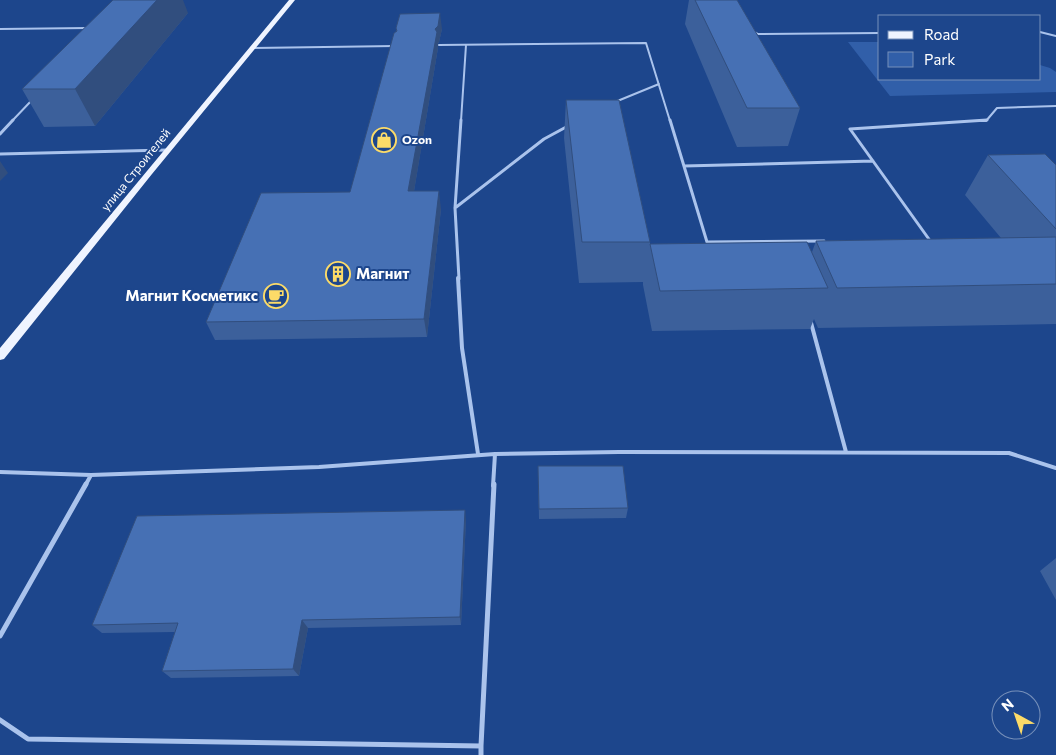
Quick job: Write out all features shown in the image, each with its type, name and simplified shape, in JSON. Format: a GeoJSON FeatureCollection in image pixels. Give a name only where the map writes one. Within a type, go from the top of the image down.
{"type":"FeatureCollection","features":[{"type":"Feature","properties":{"kind":"main road","name":"улица Строителей"},"geometry":{"type":"LineString","coordinates":[[0,356],[167,150],[292,0]]}},
{"type":"Feature","properties":{"kind":"lane"},"geometry":{"type":"LineString","coordinates":[[0,29],[91,28]]}},
{"type":"Feature","properties":{"kind":"lane"},"geometry":{"type":"LineString","coordinates":[[746,28],[758,34],[878,33]]}},
{"type":"Feature","properties":{"kind":"lane"},"geometry":{"type":"LineString","coordinates":[[1041,32],[1056,36]]}},
{"type":"Feature","properties":{"kind":"lane"},"geometry":{"type":"LineString","coordinates":[[439,45],[646,43],[707,242],[832,242]]}},
{"type":"Feature","properties":{"kind":"lane"},"geometry":{"type":"LineString","coordinates":[[466,45],[455,208],[462,348],[478,454]]}},
{"type":"Feature","properties":{"kind":"lane"},"geometry":{"type":"LineString","coordinates":[[253,48],[397,46]]}},
{"type":"Feature","properties":{"kind":"lane"},"geometry":{"type":"LineString","coordinates":[[610,104],[659,84]]}},
{"type":"Feature","properties":{"kind":"lane"},"geometry":{"type":"LineString","coordinates":[[0,134],[32,100]]}},
{"type":"Feature","properties":{"kind":"lane"},"geometry":{"type":"LineString","coordinates":[[921,242],[931,242],[850,129],[986,121],[997,108],[1056,106]]}},
{"type":"Feature","properties":{"kind":"lane"},"geometry":{"type":"LineString","coordinates":[[455,208],[544,139],[569,126]]}},
{"type":"Feature","properties":{"kind":"lane"},"geometry":{"type":"LineString","coordinates":[[0,154],[167,150]]}},
{"type":"Feature","properties":{"kind":"lane"},"geometry":{"type":"LineString","coordinates":[[684,166],[873,161]]}},
{"type":"Feature","properties":{"kind":"lane"},"geometry":{"type":"LineString","coordinates":[[773,241],[777,249]]}},
{"type":"Feature","properties":{"kind":"lane"},"geometry":{"type":"LineString","coordinates":[[807,310],[814,328],[846,452]]}},
{"type":"Feature","properties":{"kind":"lane"},"geometry":{"type":"LineString","coordinates":[[0,472],[91,475],[320,467],[478,454],[846,452],[1009,453],[1056,468]]}},
{"type":"Feature","properties":{"kind":"lane"},"geometry":{"type":"LineString","coordinates":[[481,755],[495,454]]}},
{"type":"Feature","properties":{"kind":"lane"},"geometry":{"type":"LineString","coordinates":[[0,636],[91,475]]}},
{"type":"Feature","properties":{"kind":"lane"},"geometry":{"type":"LineString","coordinates":[[0,720],[28,739],[480,746]]}},
{"type":"Feature","properties":{"kind":"green space"},"geometry":{"type":"Polygon","coordinates":[[[848,42],[878,42],[878,80],[1041,80],[1041,65],[1056,72],[1056,92],[890,96],[848,42]]]}},
{"type":"Feature","properties":{"kind":"building"},"geometry":{"type":"Polygon","coordinates":[[[113,0],[157,0],[75,89],[22,89],[113,0]]]}},
{"type":"Feature","properties":{"kind":"building"},"geometry":{"type":"Polygon","coordinates":[[[695,0],[737,0],[800,108],[747,108],[695,0]]]}},
{"type":"Feature","properties":{"kind":"building"},"geometry":{"type":"Polygon","coordinates":[[[440,13],[438,26],[435,29],[437,32],[408,191],[439,191],[424,319],[206,322],[261,193],[350,192],[394,33],[397,31],[396,28],[400,14],[440,13]]]}},
{"type":"Feature","properties":{"kind":"building"},"geometry":{"type":"Polygon","coordinates":[[[566,100],[619,100],[650,242],[582,242],[566,100]]]}},
{"type":"Feature","properties":{"kind":"building"},"geometry":{"type":"Polygon","coordinates":[[[1045,154],[1056,165],[1056,229],[988,155],[1045,154]]]}},
{"type":"Feature","properties":{"kind":"building"},"geometry":{"type":"Polygon","coordinates":[[[1056,237],[1056,284],[837,288],[816,241],[1056,237]]]}},
{"type":"Feature","properties":{"kind":"building"},"geometry":{"type":"Polygon","coordinates":[[[807,242],[828,288],[660,291],[650,244],[807,242]]]}},
{"type":"Feature","properties":{"kind":"building"},"geometry":{"type":"Polygon","coordinates":[[[538,466],[623,466],[628,508],[539,509],[538,466]]]}},
{"type":"Feature","properties":{"kind":"building"},"geometry":{"type":"Polygon","coordinates":[[[465,510],[460,617],[302,620],[293,669],[162,671],[178,623],[92,625],[137,516],[465,510]]]}},
{"type":"Feature","properties":{"kind":"place","name":"Ozon"},"geometry":{"type":"Point","coordinates":[384,140]}},
{"type":"Feature","properties":{"kind":"place","name":"Магнит"},"geometry":{"type":"Point","coordinates":[338,274]}},
{"type":"Feature","properties":{"kind":"place","name":"Магнит Косметикс"},"geometry":{"type":"Point","coordinates":[276,296]}}]}
